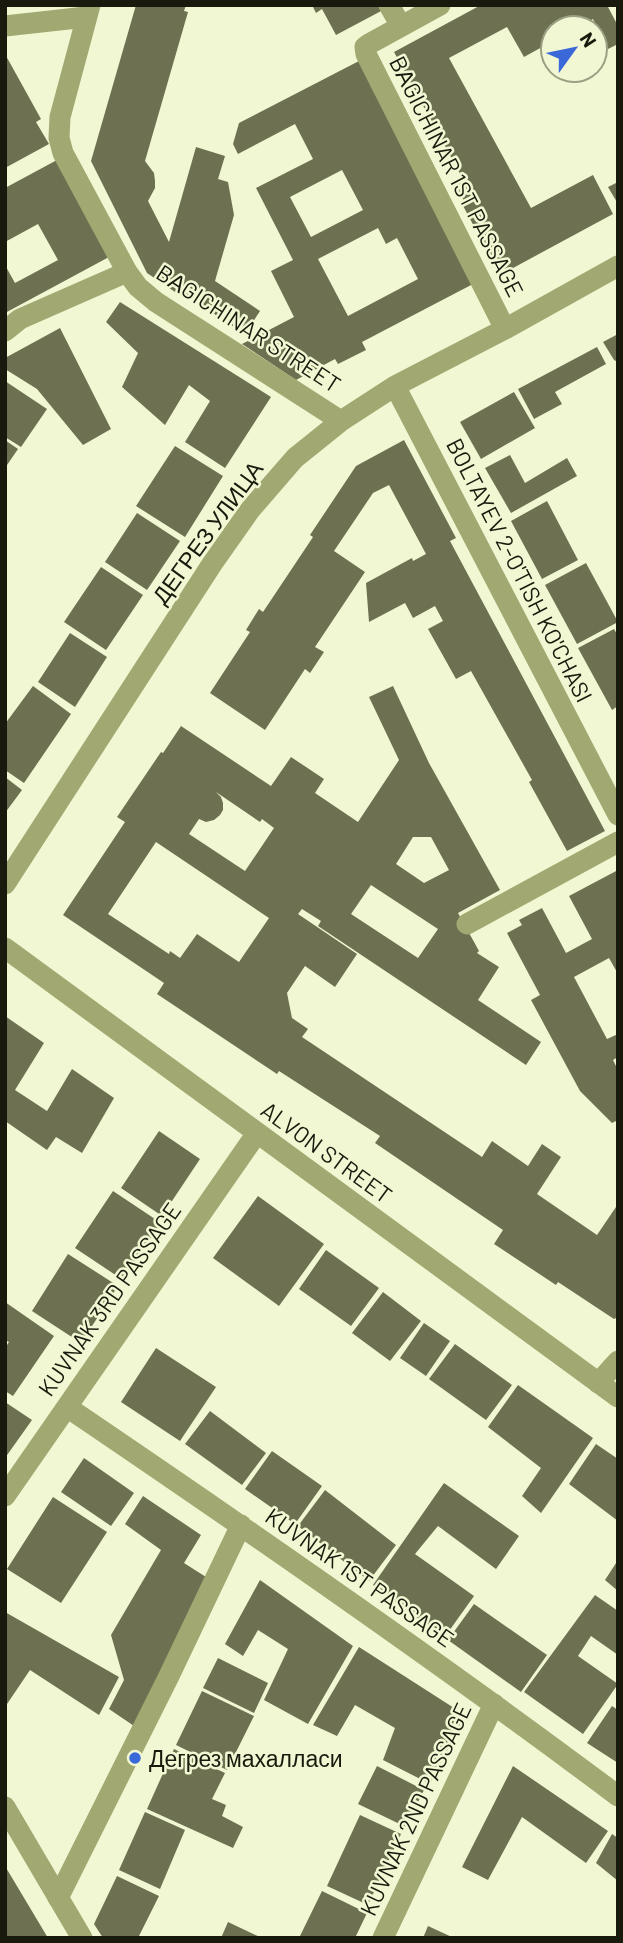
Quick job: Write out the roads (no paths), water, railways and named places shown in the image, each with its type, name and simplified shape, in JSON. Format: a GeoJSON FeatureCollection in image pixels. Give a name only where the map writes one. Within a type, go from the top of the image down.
{"type":"FeatureCollection","features":[{"type":"Feature","properties":{"kind":"street"},"geometry":{"type":"LineString","coordinates":[[389,5],[401,26]]}},
{"type":"Feature","properties":{"kind":"street","name":"BАGICHINAR 1ST PASSAGE"},"geometry":{"type":"LineString","coordinates":[[440,5],[369,44],[365,47],[366,54],[505,329]]}},
{"type":"Feature","properties":{"kind":"street"},"geometry":{"type":"LineString","coordinates":[[5,26],[88,11]]}},
{"type":"Feature","properties":{"kind":"street","name":"BАGICHINAR STREET"},"geometry":{"type":"LineString","coordinates":[[88,11],[60,117],[59,138],[63,153],[127,272],[138,288],[156,302],[341,421]]}},
{"type":"Feature","properties":{"kind":"street","name":"ДЕГРЕЗ УЛИЦА"},"geometry":{"type":"LineString","coordinates":[[5,884],[205,575],[250,510],[295,458],[341,421],[395,386],[618,266]]}},
{"type":"Feature","properties":{"kind":"street"},"geometry":{"type":"LineString","coordinates":[[5,331],[20,319],[127,272]]}},
{"type":"Feature","properties":{"kind":"street","name":"BOLTAYEV 2-O'TISH KO'CHASI"},"geometry":{"type":"LineString","coordinates":[[395,386],[618,815]]}},
{"type":"Feature","properties":{"kind":"street"},"geometry":{"type":"LineString","coordinates":[[467,924],[618,842]]}},
{"type":"Feature","properties":{"kind":"street","name":"ALVON STREET"},"geometry":{"type":"LineString","coordinates":[[5,948],[618,1397]]}},
{"type":"Feature","properties":{"kind":"street","name":"KUVNAK 3RD PASSAGE"},"geometry":{"type":"LineString","coordinates":[[5,1496],[257,1133]]}},
{"type":"Feature","properties":{"kind":"street"},"geometry":{"type":"LineString","coordinates":[[597,1383],[618,1361]]}},
{"type":"Feature","properties":{"kind":"street","name":"KUVNAK 1ST PASSAGE"},"geometry":{"type":"LineString","coordinates":[[67,1407],[241,1525],[494,1704],[618,1796]]}},
{"type":"Feature","properties":{"kind":"street"},"geometry":{"type":"LineString","coordinates":[[58,1898],[241,1525]]}},
{"type":"Feature","properties":{"kind":"street","name":"KUVNAK 2ND PASSAGE"},"geometry":{"type":"LineString","coordinates":[[383,1938],[494,1704]]}},
{"type":"Feature","properties":{"kind":"street"},"geometry":{"type":"LineString","coordinates":[[5,1807],[82,1938]]}},
{"type":"Feature","properties":{"kind":"place","name":"Дегрез махалласи"},"geometry":{"type":"Point","coordinates":[135,1758]}}]}
